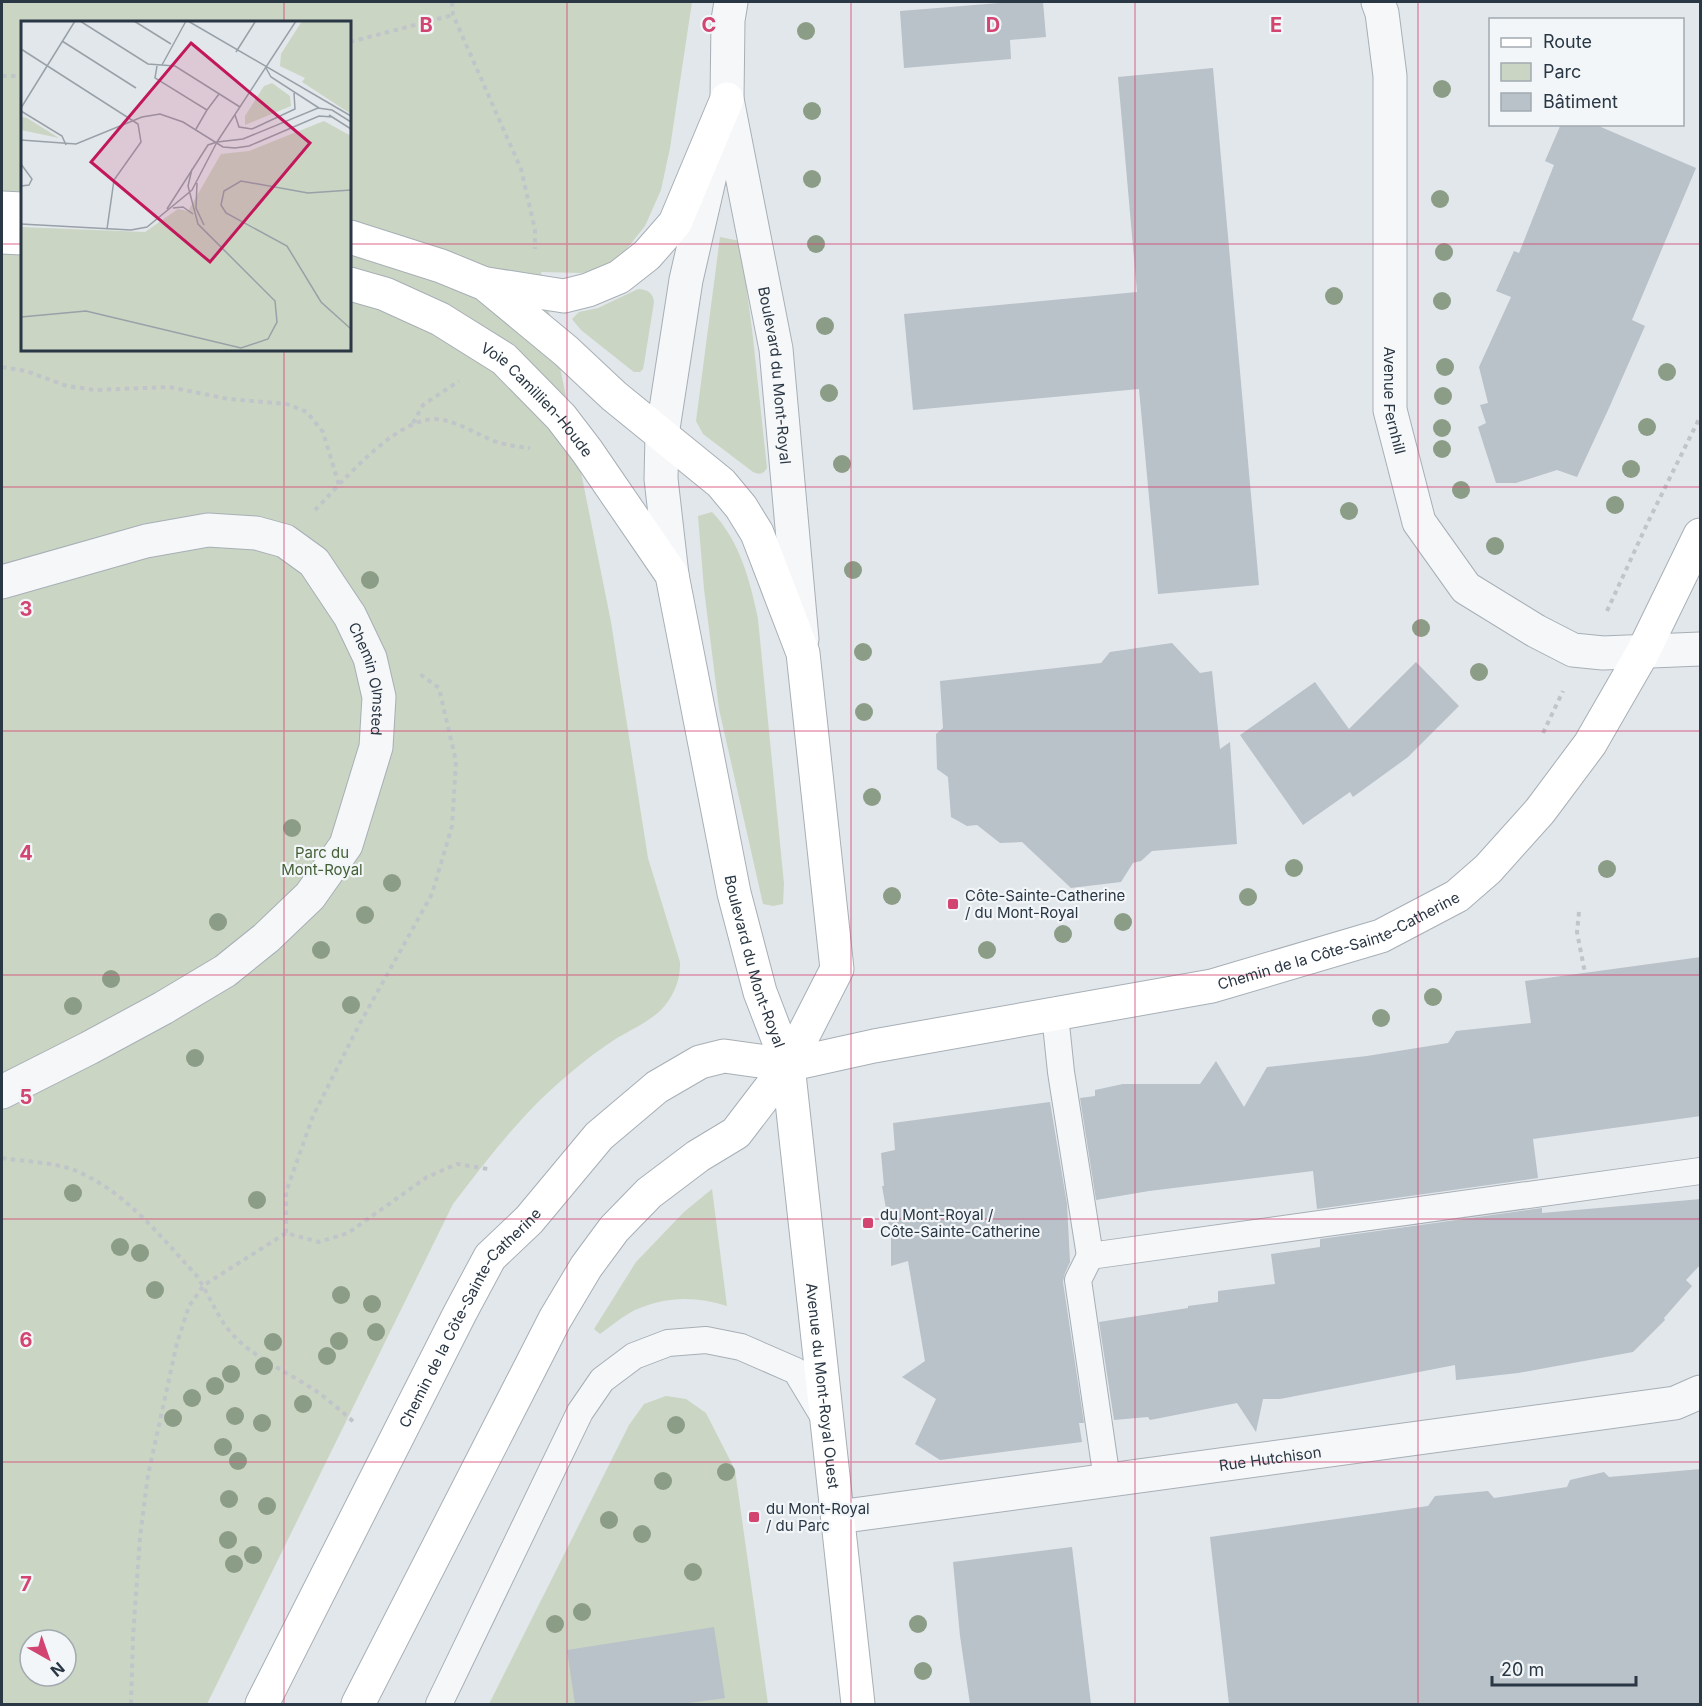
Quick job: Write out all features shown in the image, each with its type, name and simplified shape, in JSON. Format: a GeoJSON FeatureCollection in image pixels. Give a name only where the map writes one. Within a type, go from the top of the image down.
{"type":"FeatureCollection","features":[{"type":"Feature","properties":{"kind":"main road"},"geometry":{"type":"LineString","coordinates":[[351,237],[431,263],[485,284],[564,296],[588,290],[619,277],[647,255],[675,223],[727,99]]}},
{"type":"Feature","properties":{"kind":"main road"},"geometry":{"type":"LineString","coordinates":[[2,208],[21,209]]}},
{"type":"Feature","properties":{"kind":"main road"},"geometry":{"type":"LineString","coordinates":[[2,237],[21,238]]}},
{"type":"Feature","properties":{"kind":"main road","name":"Voie Camillien-Houde"},"geometry":{"type":"LineString","coordinates":[[351,284],[385,294],[440,319],[504,359],[561,417],[672,575]]}},
{"type":"Feature","properties":{"kind":"main road"},"geometry":{"type":"LineString","coordinates":[[485,284],[662,435]]}},
{"type":"Feature","properties":{"kind":"main road","name":"Boulevard du Mont-Royal"},"geometry":{"type":"LineString","coordinates":[[662,435],[721,483],[741,507],[757,533],[803,653],[837,969],[788,1065]]}},
{"type":"Feature","properties":{"kind":"main road","name":"Chemin de la Côte-Sainte-Catherine"},"geometry":{"type":"LineString","coordinates":[[262,1704],[490,1257],[529,1220],[599,1136],[657,1087],[700,1062],[724,1056],[788,1065],[874,1046],[1212,986],[1381,936],[1457,896],[1488,869],[1540,811],[1590,744],[1643,652],[1701,535]]}},
{"type":"Feature","properties":{"kind":"main road","name":"Boulevard du Mont-Royal"},"geometry":{"type":"LineString","coordinates":[[672,575],[734,893],[760,992],[788,1065]]}},
{"type":"Feature","properties":{"kind":"main road"},"geometry":{"type":"LineString","coordinates":[[358,1704],[555,1319],[586,1267],[614,1229],[649,1193],[698,1156],[736,1133],[788,1065]]}},
{"type":"Feature","properties":{"kind":"main road","name":"Avenue du Mont-Royal Ouest"},"geometry":{"type":"LineString","coordinates":[[788,1065],[858,1704]]}},
{"type":"Feature","properties":{"kind":"street","name":"Boulevard du Mont-Royal"},"geometry":{"type":"LineString","coordinates":[[731,2],[728,20],[727,99],[776,349],[803,653]]}},
{"type":"Feature","properties":{"kind":"street","name":"Avenue Fernhill"},"geometry":{"type":"LineString","coordinates":[[1378,2],[1382,13],[1390,76],[1390,410],[1419,522],[1466,588],[1572,650],[1603,653],[1701,649]]}},
{"type":"Feature","properties":{"kind":"street","name":"Boulevard du Mont-Royal"},"geometry":{"type":"LineString","coordinates":[[672,575],[661,479],[662,435],[686,280],[727,99]]}},
{"type":"Feature","properties":{"kind":"street","name":"Chemin Olmsted"},"geometry":{"type":"LineString","coordinates":[[2,582],[146,541],[208,530],[256,533],[285,541],[314,562],[350,615],[370,657],[379,696],[376,747],[346,845],[310,896],[266,938],[225,971],[142,1020],[2,1092]]}},
{"type":"Feature","properties":{"kind":"street","name":"Rue Hutchison"},"geometry":{"type":"LineString","coordinates":[[838,1517],[1675,1403],[1701,1392]]}},
{"type":"Feature","properties":{"kind":"lane"},"geometry":{"type":"LineString","coordinates":[[1055,1015],[1061,1072],[1090,1256],[1078,1280],[1107,1480]]}},
{"type":"Feature","properties":{"kind":"lane"},"geometry":{"type":"LineString","coordinates":[[1090,1256],[1701,1171]]}},
{"type":"Feature","properties":{"kind":"lane"},"geometry":{"type":"LineString","coordinates":[[440,1704],[580,1412],[602,1380],[634,1356],[668,1343],[706,1340],[741,1347],[796,1371],[827,1423]]}},
{"type":"Feature","properties":{"kind":"path"},"geometry":{"type":"LineString","coordinates":[[452,2],[453,15],[521,170],[535,230],[535,259]]}},
{"type":"Feature","properties":{"kind":"path"},"geometry":{"type":"LineString","coordinates":[[351,42],[453,15]]}},
{"type":"Feature","properties":{"kind":"path"},"geometry":{"type":"LineString","coordinates":[[2,76],[21,76]]}},
{"type":"Feature","properties":{"kind":"path"},"geometry":{"type":"LineString","coordinates":[[2,367],[26,371],[67,386],[95,390],[169,387],[229,399],[287,404],[307,412],[323,432],[339,485]]}},
{"type":"Feature","properties":{"kind":"path"},"geometry":{"type":"LineString","coordinates":[[413,424],[423,405],[467,376]]}},
{"type":"Feature","properties":{"kind":"path"},"geometry":{"type":"LineString","coordinates":[[1606,613],[1648,522],[1701,417]]}},
{"type":"Feature","properties":{"kind":"path"},"geometry":{"type":"LineString","coordinates":[[285,541],[339,485],[397,433],[413,424],[428,419],[442,419],[495,441],[530,448]]}},
{"type":"Feature","properties":{"kind":"path"},"geometry":{"type":"LineString","coordinates":[[286,1233],[286,1192],[313,1116],[359,1025],[432,894],[452,826],[456,761],[440,688],[413,669],[370,657]]}},
{"type":"Feature","properties":{"kind":"path"},"geometry":{"type":"LineString","coordinates":[[1537,742],[1563,691]]}},
{"type":"Feature","properties":{"kind":"path"},"geometry":{"type":"LineString","coordinates":[[1579,912],[1577,932],[1585,973]]}},
{"type":"Feature","properties":{"kind":"path"},"geometry":{"type":"LineString","coordinates":[[2,1158],[46,1164],[78,1172],[137,1211],[151,1223],[204,1285],[214,1309],[235,1338],[281,1371],[315,1390],[355,1423]]}},
{"type":"Feature","properties":{"kind":"path"},"geometry":{"type":"LineString","coordinates":[[131,1704],[138,1559],[148,1475],[177,1343],[189,1306],[204,1285],[286,1233],[319,1242],[348,1233],[427,1177],[457,1164],[488,1169]]}},
{"type":"Feature","properties":{"kind":"green space","name":"Parc du Mont-Royal"},"geometry":{"type":"Polygon","coordinates":[[[2,2],[692,2],[670,148],[661,190],[645,226],[611,264],[582,273],[541,272],[611,622],[648,858],[680,962],[679,975],[672,995],[665,1006],[639,1026],[592,1055],[553,1088],[493,1152],[453,1204],[207,1704],[2,1704],[2,2]]]}},
{"type":"Feature","properties":{"kind":"green space"},"geometry":{"type":"Polygon","coordinates":[[[720,237],[740,241],[767,468],[761,473],[753,472],[703,434],[696,421],[720,237]]]}},
{"type":"Feature","properties":{"kind":"green space"},"geometry":{"type":"Polygon","coordinates":[[[638,289],[649,292],[654,302],[643,369],[640,372],[634,372],[581,330],[572,319],[579,312],[598,308],[638,289]]]}},
{"type":"Feature","properties":{"kind":"green space"},"geometry":{"type":"Polygon","coordinates":[[[712,512],[722,523],[743,562],[758,619],[784,884],[783,904],[773,906],[763,904],[719,709],[704,589],[698,516],[712,512]]]}},
{"type":"Feature","properties":{"kind":"green space"},"geometry":{"type":"Polygon","coordinates":[[[712,1189],[727,1306],[692,1299],[658,1302],[631,1312],[600,1334],[594,1329],[636,1262],[684,1212],[712,1189]]]}},
{"type":"Feature","properties":{"kind":"green space"},"geometry":{"type":"Polygon","coordinates":[[[666,1396],[686,1399],[706,1413],[735,1470],[768,1704],[489,1704],[629,1425],[644,1404],[666,1396]]]}},
{"type":"Feature","properties":{"kind":"building"},"geometry":{"type":"Polygon","coordinates":[[[1012,2],[1043,2],[1046,37],[1010,40],[1011,59],[904,68],[900,11],[1012,2]]]}},
{"type":"Feature","properties":{"kind":"building"},"geometry":{"type":"Polygon","coordinates":[[[1213,68],[1259,585],[1158,594],[1139,389],[913,410],[904,314],[1137,292],[1118,77],[1213,68]]]}},
{"type":"Feature","properties":{"kind":"building"},"geometry":{"type":"Polygon","coordinates":[[[1560,126],[1599,126],[1696,168],[1632,320],[1645,326],[1577,477],[1557,470],[1516,483],[1496,483],[1478,427],[1486,423],[1480,405],[1488,403],[1479,367],[1511,297],[1496,291],[1514,251],[1519,253],[1554,165],[1545,161],[1560,126]]]}},
{"type":"Feature","properties":{"kind":"building"},"geometry":{"type":"Polygon","coordinates":[[[1172,643],[1200,673],[1212,671],[1220,749],[1230,742],[1237,844],[1152,851],[1141,861],[1133,863],[1121,882],[1071,888],[1022,842],[1000,843],[977,825],[967,826],[951,817],[948,777],[937,769],[936,734],[943,728],[940,681],[1101,663],[1110,652],[1172,643]]]}},
{"type":"Feature","properties":{"kind":"building"},"geometry":{"type":"Polygon","coordinates":[[[1416,662],[1459,706],[1408,757],[1353,797],[1350,792],[1303,825],[1240,735],[1315,682],[1349,729],[1416,662]]]}},
{"type":"Feature","properties":{"kind":"building"},"geometry":{"type":"Polygon","coordinates":[[[1701,957],[1701,1116],[1533,1139],[1538,1178],[1317,1209],[1313,1171],[1149,1191],[1096,1200],[1080,1098],[1095,1096],[1095,1090],[1123,1084],[1200,1084],[1216,1061],[1244,1107],[1267,1067],[1367,1056],[1448,1043],[1456,1031],[1531,1023],[1525,981],[1701,957]]]}},
{"type":"Feature","properties":{"kind":"building"},"geometry":{"type":"Polygon","coordinates":[[[1050,1102],[1067,1204],[1070,1262],[1063,1282],[1084,1423],[1079,1423],[1082,1442],[940,1460],[915,1444],[936,1399],[902,1377],[925,1361],[908,1261],[891,1266],[891,1237],[882,1186],[884,1186],[881,1153],[895,1150],[893,1123],[1050,1102]]]}},
{"type":"Feature","properties":{"kind":"building"},"geometry":{"type":"Polygon","coordinates":[[[1701,1199],[1701,1264],[1686,1280],[1692,1286],[1664,1318],[1665,1320],[1633,1352],[1518,1373],[1456,1380],[1455,1365],[1280,1399],[1263,1399],[1256,1432],[1237,1403],[1150,1420],[1148,1417],[1114,1420],[1099,1322],[1218,1302],[1218,1291],[1275,1284],[1271,1254],[1320,1247],[1320,1239],[1542,1208],[1542,1213],[1701,1199]]]}},
{"type":"Feature","properties":{"kind":"building"},"geometry":{"type":"Polygon","coordinates":[[[1701,1469],[1701,1704],[1229,1704],[1210,1537],[1428,1506],[1435,1496],[1488,1491],[1494,1498],[1567,1487],[1570,1480],[1604,1472],[1609,1477],[1701,1469]]]}},
{"type":"Feature","properties":{"kind":"building"},"geometry":{"type":"Polygon","coordinates":[[[1072,1547],[1091,1704],[970,1704],[960,1636],[953,1562],[1072,1547]]]}},
{"type":"Feature","properties":{"kind":"building"},"geometry":{"type":"Polygon","coordinates":[[[714,1627],[725,1698],[682,1704],[575,1704],[567,1650],[714,1627]]]}},
{"type":"Feature","properties":{"kind":"place","name":"Côte-Sainte-Catherine / du Mont-Royal"},"geometry":{"type":"Point","coordinates":[953,904]}},
{"type":"Feature","properties":{"kind":"place","name":"du Mont-Royal / Côte-Sainte-Catherine"},"geometry":{"type":"Point","coordinates":[868,1223]}},
{"type":"Feature","properties":{"kind":"place","name":"du Mont-Royal / du Parc"},"geometry":{"type":"Point","coordinates":[754,1517]}}]}
